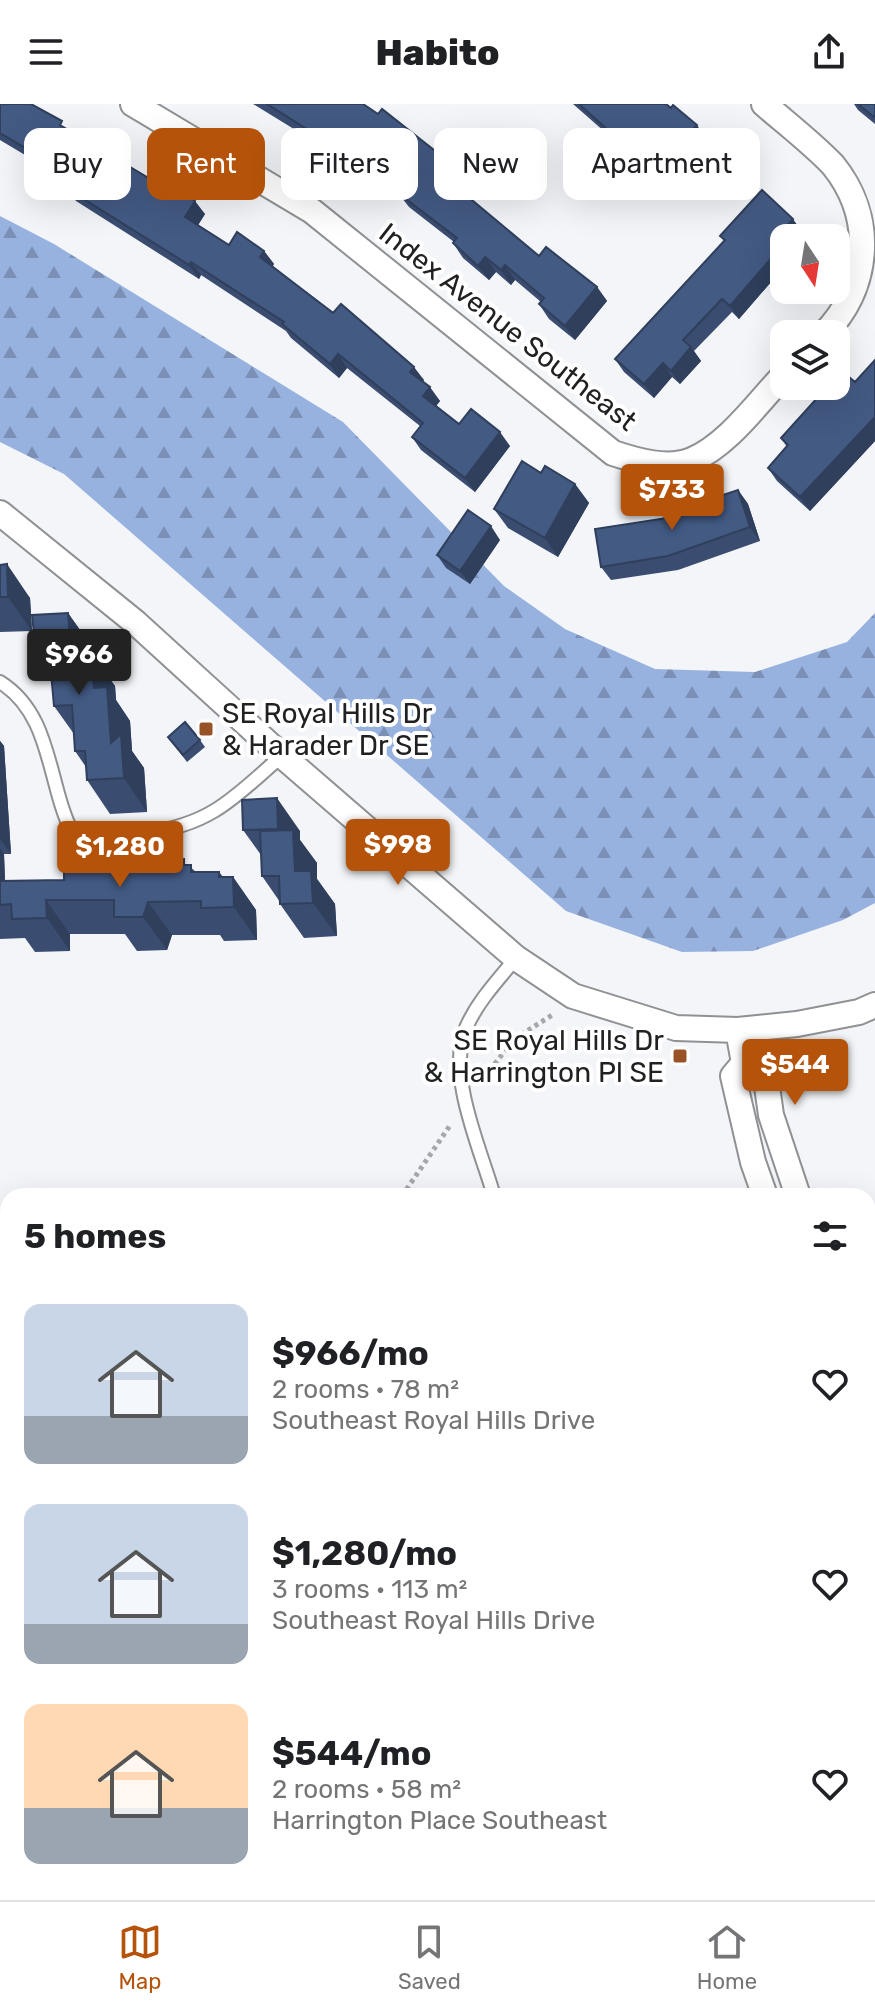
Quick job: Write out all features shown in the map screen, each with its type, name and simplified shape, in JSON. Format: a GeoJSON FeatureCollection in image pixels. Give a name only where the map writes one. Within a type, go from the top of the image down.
{"type":"FeatureCollection","features":[{"type":"Feature","properties":{"kind":"street","name":"Index Avenue Southeast"},"geometry":{"type":"LineString","coordinates":[[133,104],[312,211],[613,453],[647,464],[691,460],[723,438],[770,389]]}},
{"type":"Feature","properties":{"kind":"street"},"geometry":{"type":"LineString","coordinates":[[764,104],[836,167],[858,203],[869,238],[861,276],[846,312],[838,320]]}},
{"type":"Feature","properties":{"kind":"street"},"geometry":{"type":"LineString","coordinates":[[0,513],[136,623],[282,756],[516,958],[573,996],[676,1028],[738,1030],[797,1024],[859,1012],[875,1005]]}},
{"type":"Feature","properties":{"kind":"street"},"geometry":{"type":"LineString","coordinates":[[738,1030],[744,1063]]}},
{"type":"Feature","properties":{"kind":"street"},"geometry":{"type":"LineString","coordinates":[[744,1063],[733,1076],[762,1188]]}},
{"type":"Feature","properties":{"kind":"street"},"geometry":{"type":"LineString","coordinates":[[744,1063],[765,1072],[771,1115],[795,1188]]}},
{"type":"Feature","properties":{"kind":"lane"},"geometry":{"type":"LineString","coordinates":[[0,682],[9,688],[40,726],[60,808],[73,834],[107,838],[154,832],[213,812],[282,756]]}},
{"type":"Feature","properties":{"kind":"lane"},"geometry":{"type":"LineString","coordinates":[[492,1188],[460,1080],[464,1031],[479,1004],[516,958]]}},
{"type":"Feature","properties":{"kind":"path"},"geometry":{"type":"LineString","coordinates":[[407,1188],[466,1101],[514,1039],[554,1014]]}},
{"type":"Feature","properties":{"kind":"green space"},"geometry":{"type":"Polygon","coordinates":[[[0,216],[54,244],[343,422],[504,586],[565,629],[655,669],[755,672],[847,642],[875,613],[875,903],[843,920],[753,951],[682,952],[566,911],[64,474],[0,442],[0,216]]]}},
{"type":"Feature","properties":{"kind":"building"},"geometry":{"type":"Polygon","coordinates":[[[0,104],[31,104],[62,121],[60,125],[65,128],[24,128],[24,147],[0,133],[0,104]]]}},
{"type":"Feature","properties":{"kind":"building"},"geometry":{"type":"Polygon","coordinates":[[[267,104],[363,104],[378,114],[382,109],[406,128],[305,128],[267,104]]]}},
{"type":"Feature","properties":{"kind":"building"},"geometry":{"type":"Polygon","coordinates":[[[579,104],[666,104],[671,108],[673,105],[697,125],[694,128],[606,128],[579,104]]]}},
{"type":"Feature","properties":{"kind":"building"},"geometry":{"type":"Polygon","coordinates":[[[858,104],[875,104],[875,117],[874,117],[858,104]]]}},
{"type":"Feature","properties":{"kind":"building"},"geometry":{"type":"Polygon","coordinates":[[[418,137],[434,150],[434,200],[472,200],[539,256],[546,247],[597,287],[565,326],[539,304],[544,298],[505,265],[501,270],[485,257],[478,266],[453,243],[457,238],[407,200],[418,200],[418,137]]]}},
{"type":"Feature","properties":{"kind":"building"},"geometry":{"type":"Polygon","coordinates":[[[131,167],[147,177],[147,200],[194,200],[185,217],[229,245],[237,232],[264,251],[260,257],[333,313],[341,304],[414,367],[410,372],[430,387],[423,396],[459,424],[471,409],[500,432],[465,478],[412,437],[423,423],[338,354],[330,364],[282,324],[284,322],[191,262],[189,265],[85,200],[131,200],[131,167]]]}},
{"type":"Feature","properties":{"kind":"building"},"geometry":{"type":"Polygon","coordinates":[[[762,190],[793,219],[788,224],[770,224],[770,260],[730,306],[722,299],[683,340],[691,347],[671,371],[663,363],[644,384],[615,359],[725,240],[720,236],[753,200],[760,200],[762,190]]]}},
{"type":"Feature","properties":{"kind":"building"},"geometry":{"type":"Polygon","coordinates":[[[875,360],[875,417],[800,497],[768,468],[788,445],[781,438],[815,400],[850,400],[850,378],[855,382],[875,360]]]}},
{"type":"Feature","properties":{"kind":"building"},"geometry":{"type":"Polygon","coordinates":[[[522,461],[541,473],[545,466],[575,484],[545,538],[494,509],[522,461]]]}},
{"type":"Feature","properties":{"kind":"building"},"geometry":{"type":"Polygon","coordinates":[[[738,490],[750,527],[668,556],[601,567],[595,529],[680,516],[678,510],[738,490]]]}},
{"type":"Feature","properties":{"kind":"building"},"geometry":{"type":"Polygon","coordinates":[[[468,510],[491,526],[460,571],[437,555],[468,510]]]}},
{"type":"Feature","properties":{"kind":"building"},"geometry":{"type":"Polygon","coordinates":[[[7,564],[8,597],[0,597],[0,565],[7,564]]]}},
{"type":"Feature","properties":{"kind":"building"},"geometry":{"type":"Polygon","coordinates":[[[68,613],[71,654],[91,653],[94,688],[107,687],[111,743],[121,734],[124,778],[87,780],[85,751],[75,751],[72,705],[54,706],[50,661],[37,662],[32,615],[68,613]]]}},
{"type":"Feature","properties":{"kind":"building"},"geometry":{"type":"Polygon","coordinates":[[[185,722],[200,740],[183,755],[168,737],[185,722]]]}},
{"type":"Feature","properties":{"kind":"building"},"geometry":{"type":"Polygon","coordinates":[[[277,798],[278,829],[243,830],[242,800],[277,798]]]}},
{"type":"Feature","properties":{"kind":"building"},"geometry":{"type":"Polygon","coordinates":[[[293,830],[295,871],[311,871],[313,903],[280,904],[279,876],[262,876],[260,831],[293,830]]]}},
{"type":"Feature","properties":{"kind":"building"},"geometry":{"type":"Polygon","coordinates":[[[184,859],[184,865],[191,865],[191,872],[219,872],[219,877],[233,877],[234,907],[201,908],[201,901],[148,902],[143,917],[114,917],[114,900],[46,900],[47,918],[12,919],[11,904],[0,905],[0,881],[64,880],[64,865],[92,864],[92,869],[145,868],[163,865],[163,860],[184,859]]]}},
{"type":"Feature","properties":{"kind":"place","name":"SE Royal Hills Dr & Harader Dr SE"},"geometry":{"type":"Point","coordinates":[206,729]}},
{"type":"Feature","properties":{"kind":"place","name":"SE Royal Hills Dr & Harrington Pl SE"},"geometry":{"type":"Point","coordinates":[680,1056]}}]}
